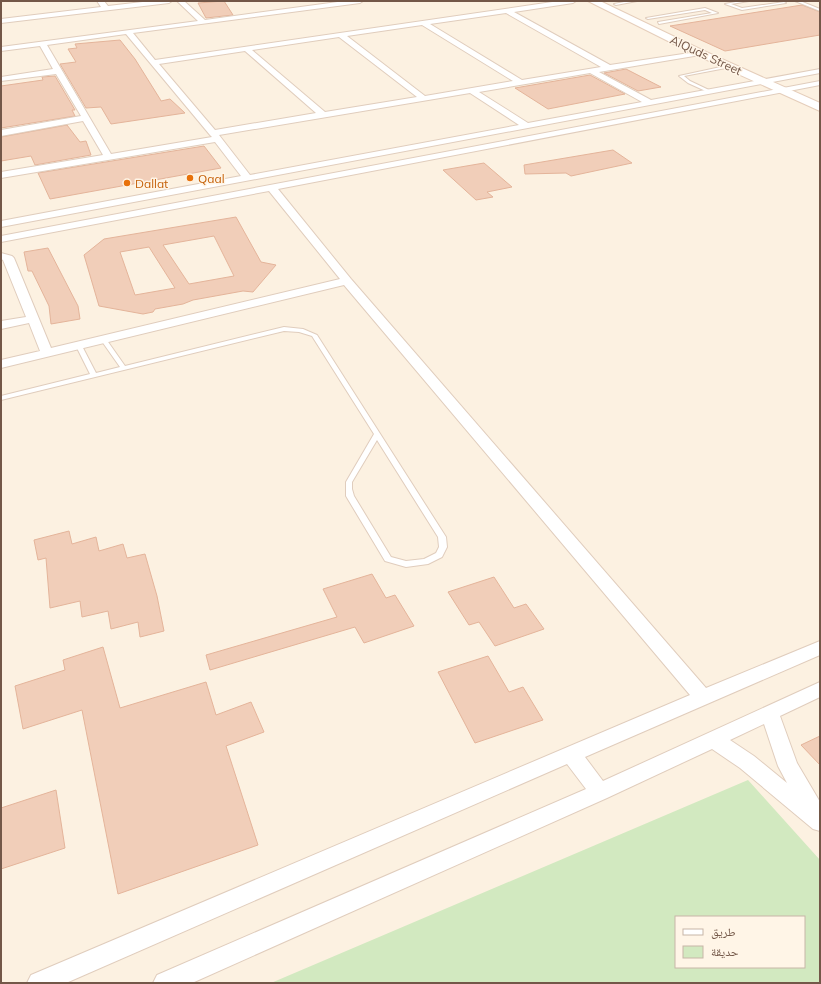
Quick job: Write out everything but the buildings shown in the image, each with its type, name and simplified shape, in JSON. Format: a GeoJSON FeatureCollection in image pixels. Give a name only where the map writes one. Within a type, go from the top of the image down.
{"type":"FeatureCollection","features":[{"type":"Feature","properties":{"kind":"street"},"geometry":{"type":"LineString","coordinates":[[100,1],[106,8]]}},
{"type":"Feature","properties":{"kind":"street"},"geometry":{"type":"LineString","coordinates":[[1,21],[170,1]]}},
{"type":"Feature","properties":{"kind":"street"},"geometry":{"type":"LineString","coordinates":[[180,1],[203,22]]}},
{"type":"Feature","properties":{"kind":"street"},"geometry":{"type":"LineString","coordinates":[[1,49],[360,1]]}},
{"type":"Feature","properties":{"kind":"street"},"geometry":{"type":"LineString","coordinates":[[154,62],[573,1]]}},
{"type":"Feature","properties":{"kind":"street","name":"AlQuds Street"},"geometry":{"type":"LineString","coordinates":[[593,1],[820,107]]}},
{"type":"Feature","properties":{"kind":"street","name":"AlQuds Street"},"geometry":{"type":"LineString","coordinates":[[613,2],[820,98]]}},
{"type":"Feature","properties":{"kind":"street"},"geometry":{"type":"LineString","coordinates":[[273,4],[281,12]]}},
{"type":"Feature","properties":{"kind":"street"},"geometry":{"type":"LineString","coordinates":[[508,11],[607,67]]}},
{"type":"Feature","properties":{"kind":"street"},"geometry":{"type":"LineString","coordinates":[[424,23],[520,82]]}},
{"type":"Feature","properties":{"kind":"street"},"geometry":{"type":"LineString","coordinates":[[128,32],[248,177]]}},
{"type":"Feature","properties":{"kind":"street"},"geometry":{"type":"LineString","coordinates":[[341,35],[423,98]]}},
{"type":"Feature","properties":{"kind":"street"},"geometry":{"type":"LineString","coordinates":[[42,43],[108,156]]}},
{"type":"Feature","properties":{"kind":"street"},"geometry":{"type":"LineString","coordinates":[[247,49],[323,115]]}},
{"type":"Feature","properties":{"kind":"street"},"geometry":{"type":"LineString","coordinates":[[1,174],[108,156],[323,115],[700,52]]}},
{"type":"Feature","properties":{"kind":"street"},"geometry":{"type":"LineString","coordinates":[[590,70],[648,102]]}},
{"type":"Feature","properties":{"kind":"street"},"geometry":{"type":"LineString","coordinates":[[1,79],[58,71]]}},
{"type":"Feature","properties":{"kind":"street"},"geometry":{"type":"LineString","coordinates":[[1,224],[820,71]]}},
{"type":"Feature","properties":{"kind":"street"},"geometry":{"type":"LineString","coordinates":[[1,240],[271,187],[820,83]]}},
{"type":"Feature","properties":{"kind":"street"},"geometry":{"type":"LineString","coordinates":[[471,90],[528,126]]}},
{"type":"Feature","properties":{"kind":"street"},"geometry":{"type":"LineString","coordinates":[[1,133],[86,118]]}},
{"type":"Feature","properties":{"kind":"street"},"geometry":{"type":"LineString","coordinates":[[271,187],[347,281],[703,697]]}},
{"type":"Feature","properties":{"kind":"street"},"geometry":{"type":"LineString","coordinates":[[1,256],[8,258],[47,353]]}},
{"type":"Feature","properties":{"kind":"street"},"geometry":{"type":"LineString","coordinates":[[1,364],[347,281]]}},
{"type":"Feature","properties":{"kind":"street"},"geometry":{"type":"LineString","coordinates":[[1,325],[32,319]]}},
{"type":"Feature","properties":{"kind":"street"},"geometry":{"type":"LineString","coordinates":[[39,983],[703,697],[816,654]]}},
{"type":"Feature","properties":{"kind":"street"},"geometry":{"type":"LineString","coordinates":[[165,983],[600,792],[820,690]]}},
{"type":"Feature","properties":{"kind":"street"},"geometry":{"type":"LineString","coordinates":[[770,713],[788,766],[820,821]]}},
{"type":"Feature","properties":{"kind":"street"},"geometry":{"type":"LineString","coordinates":[[713,739],[747,762],[820,821]]}},
{"type":"Feature","properties":{"kind":"street"},"geometry":{"type":"LineString","coordinates":[[571,754],[600,792]]}},
{"type":"Feature","properties":{"kind":"lane"},"geometry":{"type":"LineString","coordinates":[[613,2],[635,1]]}},
{"type":"Feature","properties":{"kind":"lane"},"geometry":{"type":"LineString","coordinates":[[747,1],[726,4],[742,9],[784,3]]}},
{"type":"Feature","properties":{"kind":"lane"},"geometry":{"type":"LineString","coordinates":[[797,1],[820,10]]}},
{"type":"Feature","properties":{"kind":"lane"},"geometry":{"type":"LineString","coordinates":[[648,18],[705,9],[716,13],[658,23]]}},
{"type":"Feature","properties":{"kind":"lane"},"geometry":{"type":"LineString","coordinates":[[710,92],[689,82],[681,76],[730,66]]}},
{"type":"Feature","properties":{"kind":"lane"},"geometry":{"type":"LineString","coordinates":[[1,398],[284,329],[296,328],[314,335],[377,434],[442,537],[443,547],[438,555],[425,562],[406,564],[388,559],[350,496],[349,482],[377,434]]}},
{"type":"Feature","properties":{"kind":"lane"},"geometry":{"type":"LineString","coordinates":[[104,340],[123,368]]}},
{"type":"Feature","properties":{"kind":"lane"},"geometry":{"type":"LineString","coordinates":[[80,346],[94,376]]}},
{"type":"Feature","properties":{"kind":"green space"},"geometry":{"type":"Polygon","coordinates":[[[748,780],[820,860],[820,983],[271,983],[748,780]]]}},
{"type":"Feature","properties":{"kind":"place","name":"Qaal"},"geometry":{"type":"Point","coordinates":[190,178]}},
{"type":"Feature","properties":{"kind":"place","name":"Dallat"},"geometry":{"type":"Point","coordinates":[127,183]}}]}
